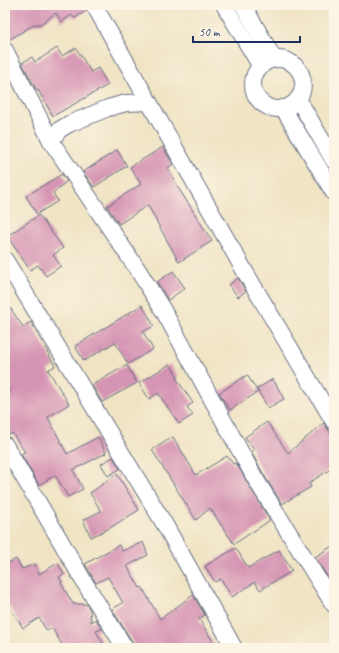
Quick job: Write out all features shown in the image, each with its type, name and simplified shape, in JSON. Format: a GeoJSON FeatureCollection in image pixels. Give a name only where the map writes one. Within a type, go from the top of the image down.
{"type":"FeatureCollection","features":[{"type":"Feature","properties":{"kind":"street"},"geometry":{"type":"LineString","coordinates":[[94,5],[244,270],[334,422]]}},
{"type":"Feature","properties":{"kind":"street"},"geometry":{"type":"LineString","coordinates":[[224,5],[268,63]]}},
{"type":"Feature","properties":{"kind":"street"},"geometry":{"type":"LineString","coordinates":[[243,5],[268,63]]}},
{"type":"Feature","properties":{"kind":"street"},"geometry":{"type":"LineString","coordinates":[[5,50],[51,141],[136,267],[163,310],[256,480],[334,606]]}},
{"type":"Feature","properties":{"kind":"street"},"geometry":{"type":"LineString","coordinates":[[287,61],[298,68],[303,80],[301,93],[298,99],[289,106],[283,108],[270,107],[260,100],[256,94],[254,82],[255,75],[268,63],[287,61]]}},
{"type":"Feature","properties":{"kind":"street"},"geometry":{"type":"LineString","coordinates":[[298,99],[334,161]]}},
{"type":"Feature","properties":{"kind":"street"},"geometry":{"type":"LineString","coordinates":[[51,141],[59,130],[69,124],[108,108],[126,103],[149,102]]}},
{"type":"Feature","properties":{"kind":"street"},"geometry":{"type":"LineString","coordinates":[[283,108],[334,193]]}},
{"type":"Feature","properties":{"kind":"street"},"geometry":{"type":"LineString","coordinates":[[5,260],[165,525],[234,648]]}},
{"type":"Feature","properties":{"kind":"street"},"geometry":{"type":"LineString","coordinates":[[5,445],[86,585],[125,648]]}},
{"type":"Feature","properties":{"kind":"building"},"geometry":{"type":"Polygon","coordinates":[[[5,5],[85,5],[86,11],[75,18],[71,15],[62,22],[56,13],[41,24],[35,24],[5,41],[5,5]]]}},
{"type":"Feature","properties":{"kind":"building"},"geometry":{"type":"Polygon","coordinates":[[[57,48],[62,56],[76,48],[91,72],[98,68],[108,85],[53,116],[22,63],[32,57],[35,62],[57,48]]]}},
{"type":"Feature","properties":{"kind":"building"},"geometry":{"type":"Polygon","coordinates":[[[163,147],[173,164],[168,168],[179,189],[212,241],[179,262],[148,205],[119,224],[107,206],[141,184],[130,167],[163,147]]]}},
{"type":"Feature","properties":{"kind":"building"},"geometry":{"type":"Polygon","coordinates":[[[117,150],[127,166],[94,187],[83,172],[117,150]]]}},
{"type":"Feature","properties":{"kind":"building"},"geometry":{"type":"Polygon","coordinates":[[[62,174],[67,181],[53,193],[58,201],[37,214],[26,196],[62,174]]]}},
{"type":"Feature","properties":{"kind":"building"},"geometry":{"type":"Polygon","coordinates":[[[39,215],[63,248],[53,255],[61,266],[46,276],[38,265],[30,270],[7,236],[39,215]]]}},
{"type":"Feature","properties":{"kind":"building"},"geometry":{"type":"Polygon","coordinates":[[[173,271],[185,288],[168,300],[157,282],[173,271]]]}},
{"type":"Feature","properties":{"kind":"building"},"geometry":{"type":"Polygon","coordinates":[[[238,278],[246,291],[238,297],[229,285],[238,278]]]}},
{"type":"Feature","properties":{"kind":"building"},"geometry":{"type":"Polygon","coordinates":[[[5,300],[23,327],[31,322],[55,366],[48,370],[69,404],[48,417],[67,454],[98,437],[106,453],[73,470],[83,489],[68,497],[55,475],[39,485],[21,454],[25,452],[12,433],[5,436],[5,395],[11,392],[5,383],[5,300]]]}},
{"type":"Feature","properties":{"kind":"building"},"geometry":{"type":"Polygon","coordinates":[[[142,305],[154,326],[143,332],[153,349],[128,364],[115,342],[84,361],[75,346],[142,305]]]}},
{"type":"Feature","properties":{"kind":"building"},"geometry":{"type":"Polygon","coordinates":[[[170,364],[178,377],[176,378],[193,403],[187,407],[193,415],[179,424],[158,393],[149,399],[139,383],[170,364]]]}},
{"type":"Feature","properties":{"kind":"building"},"geometry":{"type":"Polygon","coordinates":[[[127,365],[137,383],[102,402],[92,385],[127,365]]]}},
{"type":"Feature","properties":{"kind":"building"},"geometry":{"type":"Polygon","coordinates":[[[247,375],[258,392],[230,410],[219,393],[247,375]]]}},
{"type":"Feature","properties":{"kind":"building"},"geometry":{"type":"Polygon","coordinates":[[[273,379],[284,399],[268,408],[257,389],[273,379]]]}},
{"type":"Feature","properties":{"kind":"building"},"geometry":{"type":"Polygon","coordinates":[[[267,422],[288,453],[324,423],[334,439],[334,467],[309,483],[311,487],[282,504],[251,452],[254,450],[245,437],[267,422]]]}},
{"type":"Feature","properties":{"kind":"building"},"geometry":{"type":"Polygon","coordinates":[[[173,437],[196,475],[227,456],[233,464],[236,463],[269,521],[234,544],[210,508],[196,520],[152,450],[173,437]]]}},
{"type":"Feature","properties":{"kind":"building"},"geometry":{"type":"Polygon","coordinates":[[[113,457],[120,469],[108,476],[101,464],[113,457]]]}},
{"type":"Feature","properties":{"kind":"building"},"geometry":{"type":"Polygon","coordinates":[[[117,474],[139,510],[108,529],[91,537],[83,520],[101,511],[90,493],[117,474]]]}},
{"type":"Feature","properties":{"kind":"building"},"geometry":{"type":"Polygon","coordinates":[[[143,542],[148,555],[127,566],[140,588],[142,587],[160,619],[193,595],[205,615],[199,619],[217,648],[134,648],[133,643],[112,609],[123,603],[108,577],[96,583],[85,564],[119,545],[122,551],[143,542]]]}},
{"type":"Feature","properties":{"kind":"building"},"geometry":{"type":"Polygon","coordinates":[[[334,545],[334,587],[315,557],[334,545]]]}},
{"type":"Feature","properties":{"kind":"building"},"geometry":{"type":"Polygon","coordinates":[[[236,548],[248,568],[279,550],[292,571],[260,590],[255,582],[232,597],[221,579],[215,582],[205,566],[236,548]]]}},
{"type":"Feature","properties":{"kind":"building"},"geometry":{"type":"Polygon","coordinates":[[[16,559],[22,569],[35,564],[39,574],[58,563],[64,574],[59,577],[62,582],[61,583],[73,604],[86,604],[90,610],[91,622],[96,619],[102,629],[96,631],[106,648],[64,648],[52,628],[47,631],[39,618],[23,628],[5,600],[5,565],[16,559]]]}}]}
